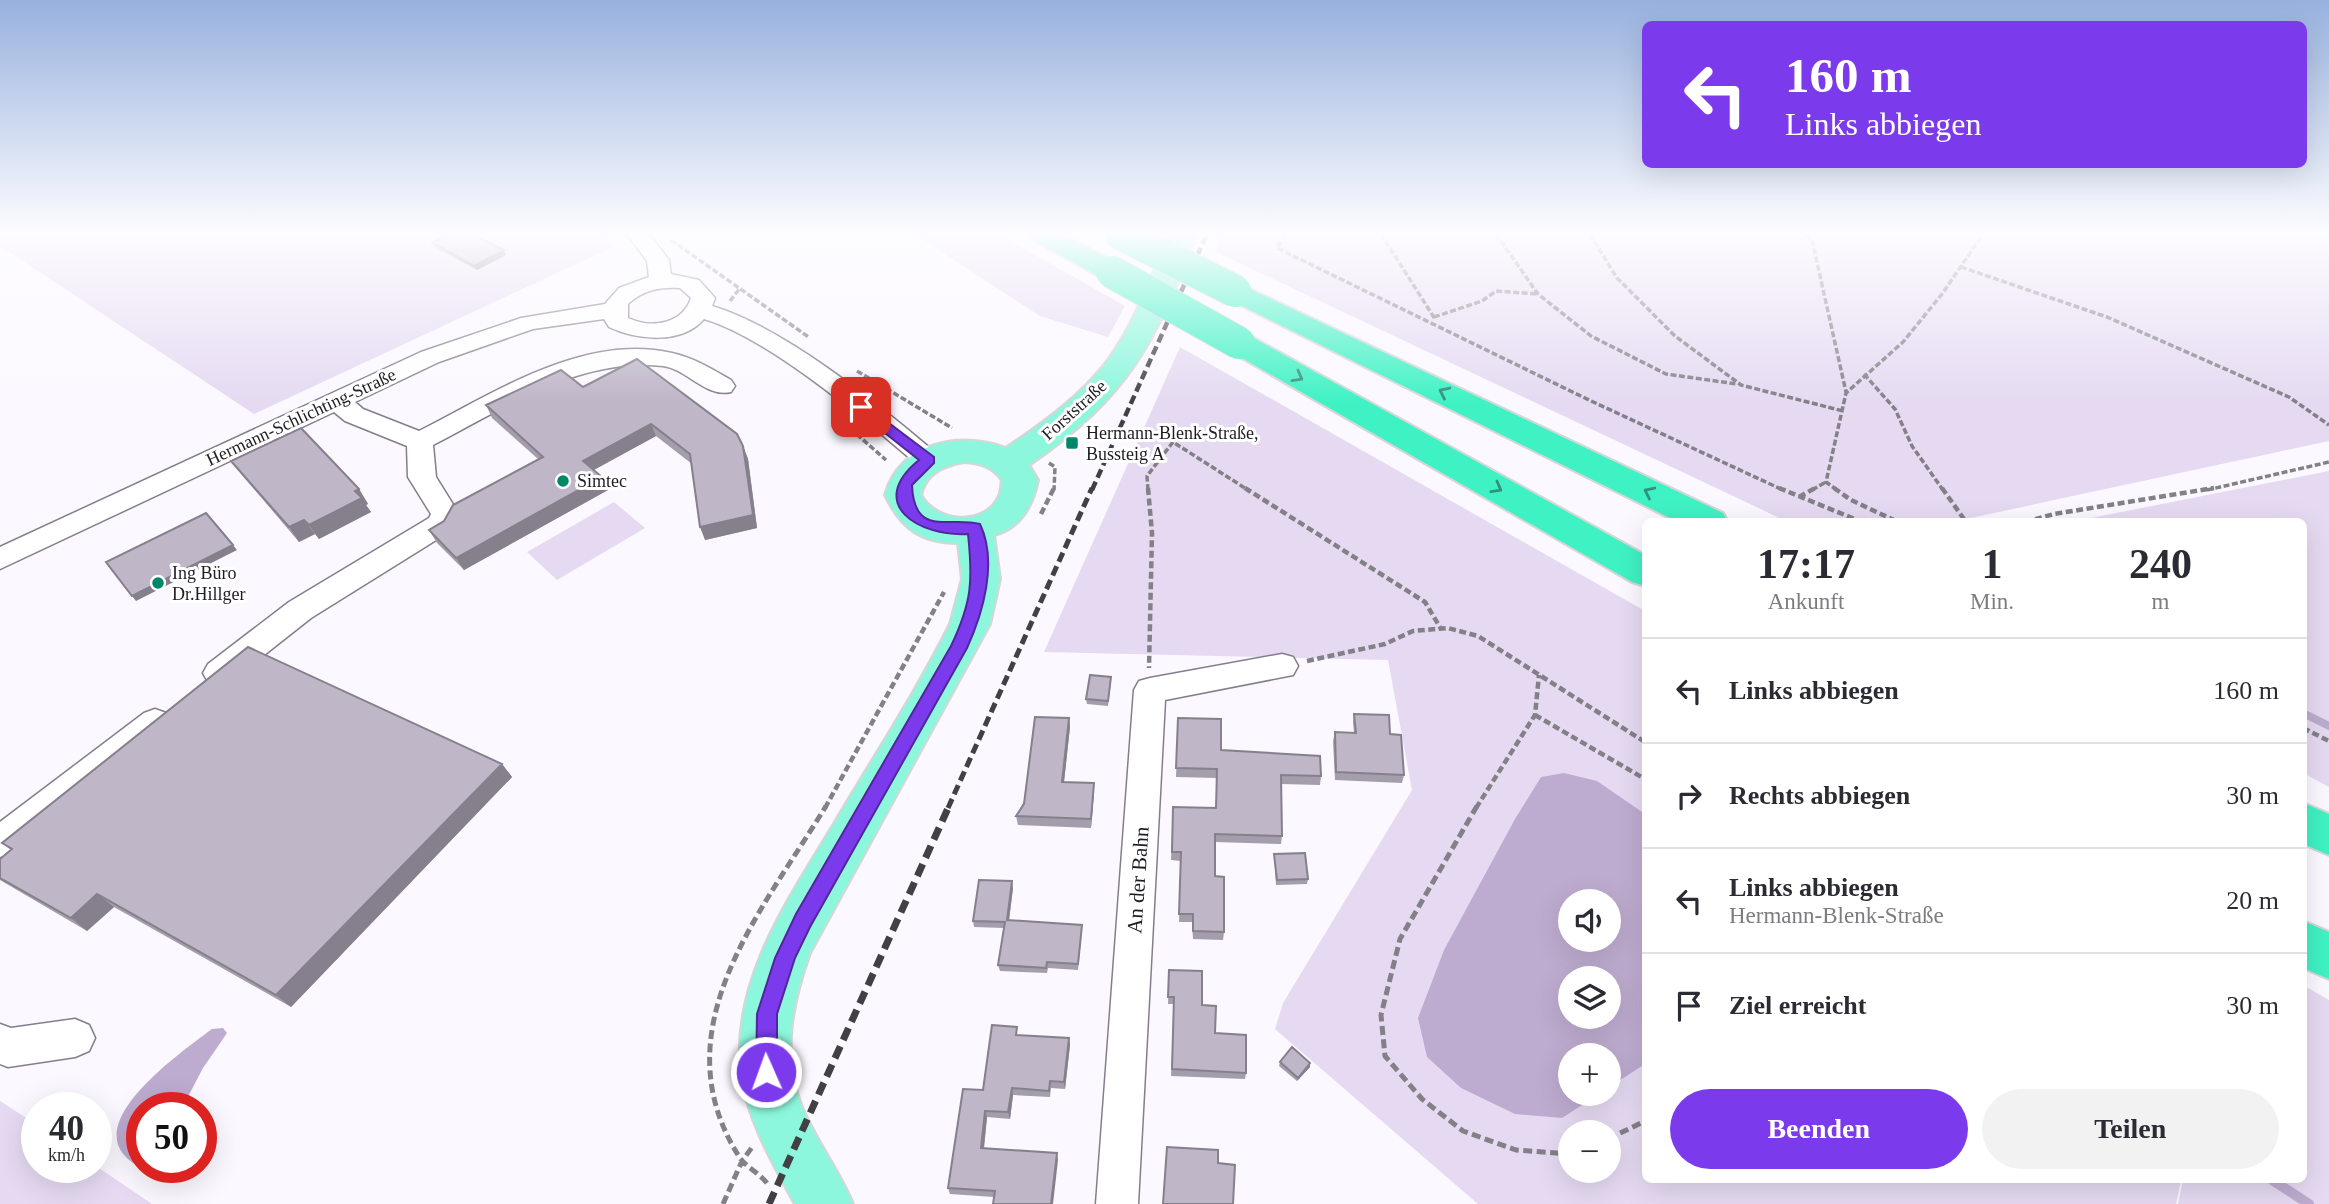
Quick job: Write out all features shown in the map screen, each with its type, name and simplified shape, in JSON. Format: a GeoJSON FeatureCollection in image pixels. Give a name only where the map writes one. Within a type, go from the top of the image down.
{"type":"FeatureCollection","features":[{"type":"Feature","properties":{"kind":"highway"},"geometry":{"type":"LineString","coordinates":[[1145,290],[1642,570]]}},
{"type":"Feature","properties":{"kind":"highway"},"geometry":{"type":"LineString","coordinates":[[1235,290],[1702,518]]}},
{"type":"Feature","properties":{"kind":"highway"},"geometry":{"type":"LineString","coordinates":[[2307,824],[2329,835]]}},
{"type":"Feature","properties":{"kind":"highway"},"geometry":{"type":"LineString","coordinates":[[2307,945],[2329,957]]}},
{"type":"Feature","properties":{"kind":"main road","name":"Forststraße"},"geometry":{"type":"LineString","coordinates":[[1008,463],[1077,412],[1115,372],[1140,332],[1158,290]]}},
{"type":"Feature","properties":{"kind":"main road"},"geometry":{"type":"LineString","coordinates":[[977,451],[1008,463],[1020,480],[1017,499],[1001,517],[975,528],[945,530],[920,521],[905,505],[904,485],[909,476],[929,460],[952,452],[977,451]]}},
{"type":"Feature","properties":{"kind":"main road"},"geometry":{"type":"LineString","coordinates":[[825,1204],[773,1100],[765,1062],[767,1014],[774,985],[803,920],[970,624],[981,579],[975,528]]}},
{"type":"Feature","properties":{"kind":"street"},"geometry":{"type":"LineString","coordinates":[[636,290],[626,294],[614,310],[617,322],[642,331],[676,326],[700,310],[704,298],[699,290]]}},
{"type":"Feature","properties":{"kind":"street","name":"Hermann-Schlichting-Straße"},"geometry":{"type":"LineString","coordinates":[[0,559],[430,357],[495,332],[562,316],[614,310]]}},
{"type":"Feature","properties":{"kind":"street"},"geometry":{"type":"LineString","coordinates":[[700,310],[721,315],[771,341],[929,460]]}},
{"type":"Feature","properties":{"kind":"street"},"geometry":{"type":"LineString","coordinates":[[337,401],[354,415],[420,441],[582,363],[664,359],[698,370],[722,386]]}},
{"type":"Feature","properties":{"kind":"street"},"geometry":{"type":"LineString","coordinates":[[0,842],[300,610],[439,525],[445,514],[422,477],[420,441]]}},
{"type":"Feature","properties":{"kind":"street"},"geometry":{"type":"LineString","coordinates":[[1150,690],[1282,666]]}},
{"type":"Feature","properties":{"kind":"street","name":"An der Bahn"},"geometry":{"type":"LineString","coordinates":[[1116,1204],[1150,690]]}},
{"type":"Feature","properties":{"kind":"street"},"geometry":{"type":"LineString","coordinates":[[0,1043],[8,1048],[75,1038]]}},
{"type":"Feature","properties":{"kind":"path"},"geometry":{"type":"LineString","coordinates":[[742,290],[815,342]]}},
{"type":"Feature","properties":{"kind":"path"},"geometry":{"type":"LineString","coordinates":[[1365,290],[1589,400],[1799,497],[1852,518]]}},
{"type":"Feature","properties":{"kind":"path"},"geometry":{"type":"LineString","coordinates":[[1417,290],[1439,326]]}},
{"type":"Feature","properties":{"kind":"path"},"geometry":{"type":"LineString","coordinates":[[1535,290],[1591,336],[1666,374],[1741,385],[1843,411]]}},
{"type":"Feature","properties":{"kind":"path"},"geometry":{"type":"LineString","coordinates":[[1629,290],[1675,336],[1741,385]]}},
{"type":"Feature","properties":{"kind":"path"},"geometry":{"type":"LineString","coordinates":[[1799,497],[1826,482],[1846,393],[1823,290]]}},
{"type":"Feature","properties":{"kind":"path"},"geometry":{"type":"LineString","coordinates":[[1846,393],[1864,374],[1903,342],[1943,290]]}},
{"type":"Feature","properties":{"kind":"path"},"geometry":{"type":"LineString","coordinates":[[2028,290],[2119,322],[2288,397],[2329,425]]}},
{"type":"Feature","properties":{"kind":"path"},"geometry":{"type":"LineString","coordinates":[[1434,317],[1482,301],[1496,291],[1538,294]]}},
{"type":"Feature","properties":{"kind":"path"},"geometry":{"type":"LineString","coordinates":[[848,365],[944,425]]}},
{"type":"Feature","properties":{"kind":"path"},"geometry":{"type":"LineString","coordinates":[[1864,374],[1895,409],[1912,446],[1963,518]]}},
{"type":"Feature","properties":{"kind":"path"},"geometry":{"type":"LineString","coordinates":[[837,416],[886,460]]}},
{"type":"Feature","properties":{"kind":"path"},"geometry":{"type":"LineString","coordinates":[[1150,690],[1148,637],[1152,533],[1147,476],[1173,442],[1425,602],[1441,628]]}},
{"type":"Feature","properties":{"kind":"path"},"geometry":{"type":"LineString","coordinates":[[2040,518],[2183,495],[2329,462]]}},
{"type":"Feature","properties":{"kind":"path"},"geometry":{"type":"LineString","coordinates":[[1826,482],[1851,500],[1889,518]]}},
{"type":"Feature","properties":{"kind":"path"},"geometry":{"type":"LineString","coordinates":[[1282,666],[1385,644],[1413,631],[1441,628],[1478,636],[1642,740]]}},
{"type":"Feature","properties":{"kind":"path"},"geometry":{"type":"LineString","coordinates":[[1539,674],[1535,715],[1468,820],[1400,939],[1381,1015],[1385,1056],[1422,1099],[1463,1131],[1516,1150],[1558,1153]]}},
{"type":"Feature","properties":{"kind":"path"},"geometry":{"type":"LineString","coordinates":[[1535,715],[1642,777]]}},
{"type":"Feature","properties":{"kind":"path"},"geometry":{"type":"LineString","coordinates":[[2307,730],[2329,741]]}},
{"type":"Feature","properties":{"kind":"path"},"geometry":{"type":"LineString","coordinates":[[1621,1133],[1642,1122]]}},
{"type":"Feature","properties":{"kind":"path"},"geometry":{"type":"LineString","coordinates":[[723,1204],[742,1161],[758,1171],[775,1193]]}},
{"type":"Feature","properties":{"kind":"shaded area"},"geometry":{"type":"Polygon","coordinates":[[[67,290],[520,290],[254,414],[67,290]]]}},
{"type":"Feature","properties":{"kind":"shaded area"},"geometry":{"type":"Polygon","coordinates":[[[1000,290],[1097,290],[1125,306],[1108,337],[1040,316],[1000,290]]]}},
{"type":"Feature","properties":{"kind":"shaded area"},"geometry":{"type":"Polygon","coordinates":[[[1297,290],[2329,290],[2329,441],[1971,518],[1780,518],[1297,290]]]}},
{"type":"Feature","properties":{"kind":"shaded area"},"geometry":{"type":"Polygon","coordinates":[[[1180,347],[1642,609],[1642,1183],[2180,1183],[2176,1204],[1478,1204],[1275,1029],[1283,1003],[1412,790],[1388,660],[1044,652],[1180,347]]]}},
{"type":"Feature","properties":{"kind":"shaded area"},"geometry":{"type":"Polygon","coordinates":[[[2329,471],[2329,787],[2307,775],[2307,518],[2091,518],[2329,471]]]}},
{"type":"Feature","properties":{"kind":"shaded area"},"geometry":{"type":"Polygon","coordinates":[[[614,502],[645,528],[557,580],[527,552],[614,502]]]}},
{"type":"Feature","properties":{"kind":"shaded area"},"geometry":{"type":"Polygon","coordinates":[[[1564,773],[1597,781],[1642,812],[1642,1066],[1621,1080],[1621,1043],[1558,1043],[1558,1106],[1580,1106],[1562,1118],[1515,1114],[1461,1088],[1427,1057],[1418,1018],[1444,950],[1515,819],[1541,777],[1564,773]]]}},
{"type":"Feature","properties":{"kind":"shaded area"},"geometry":{"type":"Polygon","coordinates":[[[2307,987],[2329,1000],[2329,1204],[2178,1204],[2182,1183],[2307,1183],[2307,987]]]}},
{"type":"Feature","properties":{"kind":"shaded area"},"geometry":{"type":"Polygon","coordinates":[[[223,1028],[227,1033],[190,1092],[139,1092],[155,1075],[212,1029],[223,1028]]]}},
{"type":"Feature","properties":{"kind":"shaded area"},"geometry":{"type":"Polygon","coordinates":[[[0,1101],[21,1115],[21,1183],[112,1183],[112,1177],[152,1204],[0,1204],[0,1101]]]}},
{"type":"Feature","properties":{"kind":"shaded area"},"geometry":{"type":"Polygon","coordinates":[[[126,1110],[126,1156],[117,1136],[126,1110]]]}},
{"type":"Feature","properties":{"kind":"building"},"geometry":{"type":"Polygon","coordinates":[[[637,359],[737,434],[743,446],[753,515],[700,527],[690,454],[651,424],[583,461],[602,477],[456,558],[429,530],[444,521],[453,505],[543,457],[486,405],[561,370],[583,387],[637,359]]]}},
{"type":"Feature","properties":{"kind":"building"},"geometry":{"type":"Polygon","coordinates":[[[301,428],[359,489],[355,491],[362,498],[309,525],[304,520],[289,527],[231,461],[301,428]]]}},
{"type":"Feature","properties":{"kind":"building"},"geometry":{"type":"Polygon","coordinates":[[[206,513],[233,545],[132,596],[106,562],[206,513]]]}},
{"type":"Feature","properties":{"kind":"building"},"geometry":{"type":"Polygon","coordinates":[[[248,647],[502,764],[276,995],[97,894],[71,918],[0,878],[0,859],[12,849],[2,843],[248,647]]]}},
{"type":"Feature","properties":{"kind":"building"},"geometry":{"type":"Polygon","coordinates":[[[1090,675],[1111,677],[1108,701],[1086,699],[1090,675]]]}},
{"type":"Feature","properties":{"kind":"building"},"geometry":{"type":"Polygon","coordinates":[[[1354,714],[1389,715],[1390,734],[1401,735],[1404,775],[1336,772],[1335,732],[1356,733],[1354,714]]]}},
{"type":"Feature","properties":{"kind":"building"},"geometry":{"type":"Polygon","coordinates":[[[1035,717],[1069,718],[1062,782],[1094,783],[1091,819],[1016,816],[1024,804],[1035,717]]]}},
{"type":"Feature","properties":{"kind":"building"},"geometry":{"type":"Polygon","coordinates":[[[1178,718],[1221,719],[1221,750],[1320,756],[1321,776],[1281,775],[1282,836],[1215,834],[1215,876],[1224,877],[1224,932],[1193,931],[1193,914],[1179,914],[1181,852],[1172,852],[1173,807],[1216,808],[1217,769],[1176,768],[1178,718]]]}},
{"type":"Feature","properties":{"kind":"building"},"geometry":{"type":"Polygon","coordinates":[[[1305,853],[1308,879],[1277,880],[1274,854],[1305,853]]]}},
{"type":"Feature","properties":{"kind":"building"},"geometry":{"type":"Polygon","coordinates":[[[979,880],[1012,881],[1007,920],[1082,925],[1078,964],[1047,962],[1046,968],[998,965],[1005,922],[973,921],[979,880]]]}},
{"type":"Feature","properties":{"kind":"building"},"geometry":{"type":"Polygon","coordinates":[[[1169,970],[1202,971],[1202,1005],[1216,1006],[1215,1033],[1246,1035],[1246,1073],[1172,1069],[1174,997],[1168,997],[1169,970]]]}},
{"type":"Feature","properties":{"kind":"building"},"geometry":{"type":"Polygon","coordinates":[[[992,1025],[1017,1027],[1016,1035],[1069,1038],[1064,1082],[1050,1081],[1049,1091],[1012,1088],[1008,1112],[985,1111],[981,1148],[1057,1153],[1051,1204],[993,1204],[995,1191],[948,1188],[963,1089],[983,1090],[992,1025]]]}},
{"type":"Feature","properties":{"kind":"building"},"geometry":{"type":"Polygon","coordinates":[[[1292,1047],[1310,1063],[1298,1078],[1280,1062],[1292,1047]]]}},
{"type":"Feature","properties":{"kind":"building"},"geometry":{"type":"Polygon","coordinates":[[[1167,1147],[1218,1150],[1218,1163],[1235,1165],[1233,1204],[1163,1204],[1167,1147]]]}},
{"type":"Feature","properties":{"kind":"waterway"},"geometry":{"type":"LineString","coordinates":[[2307,715],[2329,726]]}},
{"type":"Feature","properties":{"kind":"waterway"},"geometry":{"type":"LineString","coordinates":[[2277,1183],[2309,1204]]}},
{"type":"Feature","properties":{"kind":"railway"},"geometry":{"type":"LineString","coordinates":[[1092,490],[1182,290]]}},
{"type":"Feature","properties":{"kind":"railway"},"geometry":{"type":"LineString","coordinates":[[948,808],[1092,488]]}},
{"type":"Feature","properties":{"kind":"railway"},"geometry":{"type":"LineString","coordinates":[[769,1204],[949,806]]}},
{"type":"Feature","properties":{"kind":"place","name":"Hermann-Blenk-Straße, Bussteig A"},"geometry":{"type":"Point","coordinates":[1072,443]}},
{"type":"Feature","properties":{"kind":"place","name":"Simtec"},"geometry":{"type":"Point","coordinates":[563,481]}},
{"type":"Feature","properties":{"kind":"place","name":"Ing Büro Dr.Hillger"},"geometry":{"type":"Point","coordinates":[158,583]}},
{"type":"Feature","properties":{"kind":"route"},"geometry":{"type":"LineString","coordinates":[[766,1072],[764,1043],[767,1014],[774,985],[785,958],[803,920],[958,648],[970,624],[981,579],[980,551],[975,528],[945,530],[932,526],[920,521],[905,505],[904,485],[909,476],[929,460],[861,407]]}}]}
